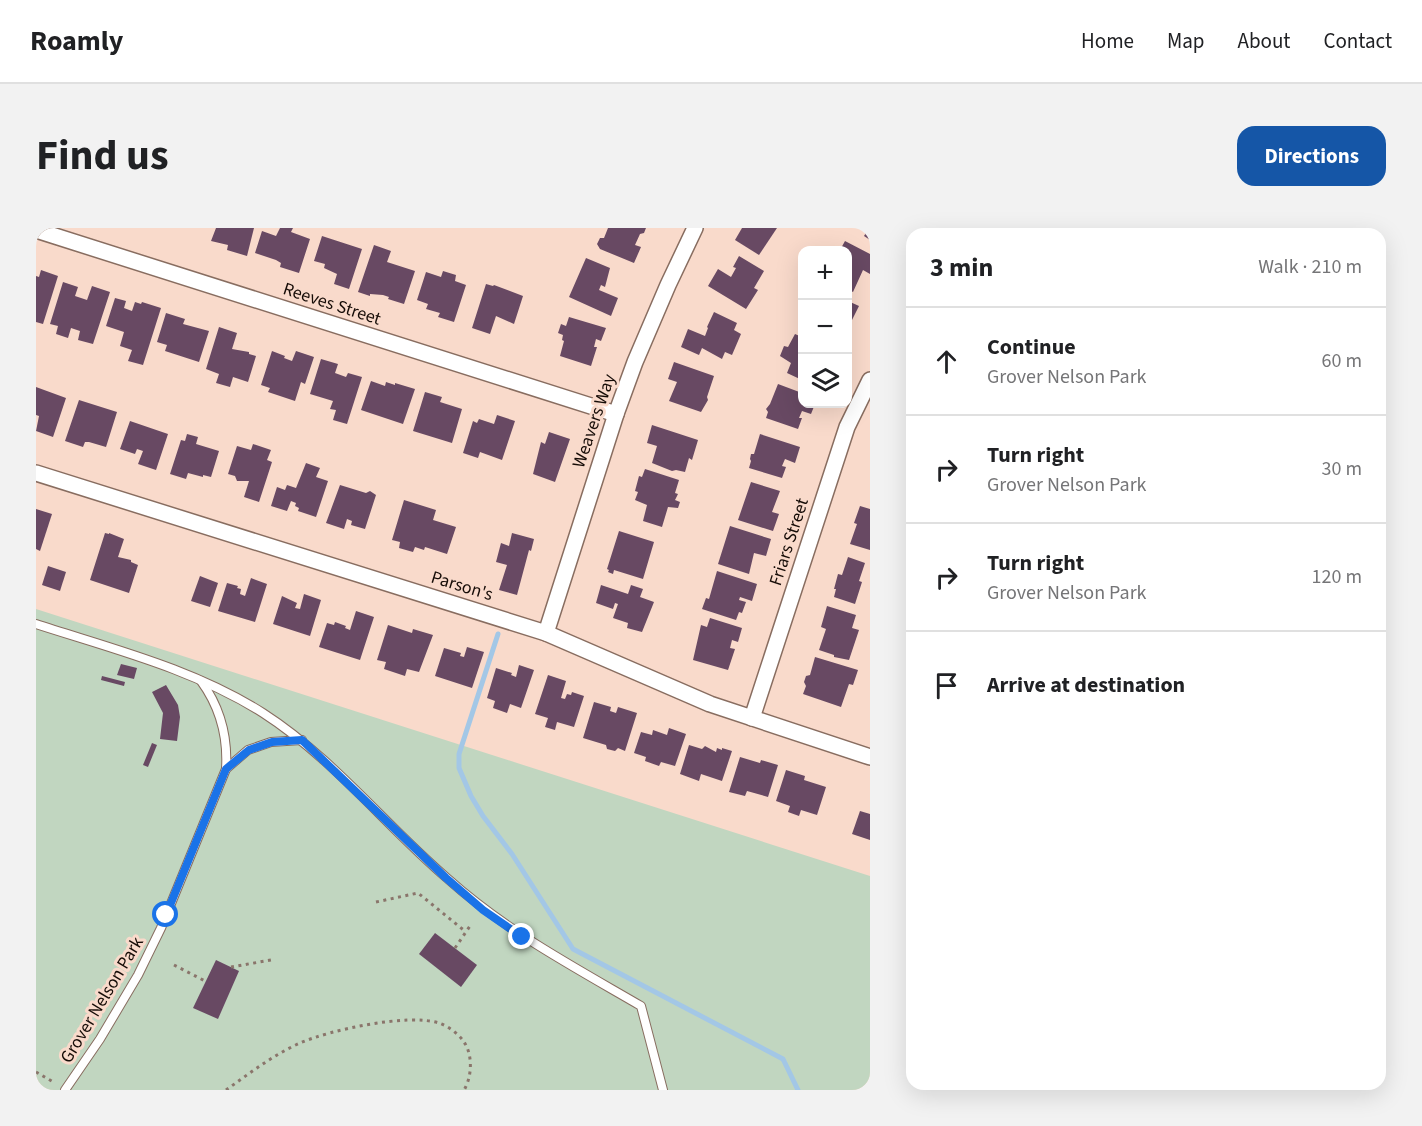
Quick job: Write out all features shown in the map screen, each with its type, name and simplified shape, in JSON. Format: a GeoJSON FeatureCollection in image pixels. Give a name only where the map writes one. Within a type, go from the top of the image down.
{"type":"FeatureCollection","features":[{"type":"Feature","properties":{"kind":"street","name":"Weavers Way"},"geometry":{"type":"LineString","coordinates":[[546,633],[616,414],[635,362],[695,228]]}},
{"type":"Feature","properties":{"kind":"street","name":"Reeves Street"},"geometry":{"type":"LineString","coordinates":[[36,231],[616,414]]}},
{"type":"Feature","properties":{"kind":"street","name":"Friars Street"},"geometry":{"type":"LineString","coordinates":[[752,718],[847,427],[870,380]]}},
{"type":"Feature","properties":{"kind":"street","name":"Parson's"},"geometry":{"type":"LineString","coordinates":[[36,473],[546,633],[710,704],[870,757]]}},
{"type":"Feature","properties":{"kind":"lane"},"geometry":{"type":"LineString","coordinates":[[36,624],[172,668],[200,680],[225,691],[263,713],[302,740],[446,878],[483,910],[522,937],[640,1006],[663,1090]]}},
{"type":"Feature","properties":{"kind":"lane"},"geometry":{"type":"LineString","coordinates":[[200,680],[213,698],[220,720],[227,749],[226,769]]}},
{"type":"Feature","properties":{"kind":"lane","name":"Grover Nelson Park"},"geometry":{"type":"LineString","coordinates":[[65,1090],[100,1039],[138,975],[161,928],[226,769],[249,750],[272,742],[302,740]]}},
{"type":"Feature","properties":{"kind":"path"},"geometry":{"type":"LineString","coordinates":[[376,902],[417,892],[466,932]]}},
{"type":"Feature","properties":{"kind":"path"},"geometry":{"type":"LineString","coordinates":[[455,948],[470,926]]}},
{"type":"Feature","properties":{"kind":"path"},"geometry":{"type":"LineString","coordinates":[[231,967],[271,960]]}},
{"type":"Feature","properties":{"kind":"path"},"geometry":{"type":"LineString","coordinates":[[174,965],[205,981]]}},
{"type":"Feature","properties":{"kind":"path"},"geometry":{"type":"LineString","coordinates":[[226,1090],[266,1061],[300,1043],[333,1032],[413,1020],[440,1023],[460,1036],[466,1044],[470,1076],[464,1090]]}},
{"type":"Feature","properties":{"kind":"path"},"geometry":{"type":"LineString","coordinates":[[36,1072],[65,1090]]}},
{"type":"Feature","properties":{"kind":"green space"},"geometry":{"type":"Polygon","coordinates":[[[36,609],[870,876],[870,1090],[36,1090],[36,609]]]}},
{"type":"Feature","properties":{"kind":"building"},"geometry":{"type":"Polygon","coordinates":[[[216,228],[254,228],[247,256],[227,250],[228,245],[211,241],[216,228]]]}},
{"type":"Feature","properties":{"kind":"building"},"geometry":{"type":"Polygon","coordinates":[[[280,228],[293,228],[291,232],[310,239],[299,273],[280,267],[281,263],[276,260],[255,253],[262,231],[276,236],[280,228]]]}},
{"type":"Feature","properties":{"kind":"building"},"geometry":{"type":"Polygon","coordinates":[[[608,228],[646,228],[635,245],[641,247],[634,263],[600,249],[597,244],[600,238],[604,238],[608,228]]]}},
{"type":"Feature","properties":{"kind":"building"},"geometry":{"type":"Polygon","coordinates":[[[742,228],[777,228],[759,255],[735,240],[742,228]]]}},
{"type":"Feature","properties":{"kind":"building"},"geometry":{"type":"Polygon","coordinates":[[[870,228],[870,240],[864,236],[870,228]]]}},
{"type":"Feature","properties":{"kind":"building"},"geometry":{"type":"Polygon","coordinates":[[[322,236],[362,249],[349,289],[334,284],[337,274],[324,268],[325,264],[314,261],[322,236]]]}},
{"type":"Feature","properties":{"kind":"building"},"geometry":{"type":"Polygon","coordinates":[[[845,241],[870,254],[870,274],[863,270],[853,292],[852,246],[842,246],[845,241]]]}},
{"type":"Feature","properties":{"kind":"building"},"geometry":{"type":"Polygon","coordinates":[[[374,245],[391,251],[387,262],[415,271],[404,304],[383,295],[370,294],[370,296],[358,292],[374,245]]]}},
{"type":"Feature","properties":{"kind":"building"},"geometry":{"type":"Polygon","coordinates":[[[739,256],[764,271],[754,288],[758,290],[746,309],[708,286],[718,269],[731,277],[739,256]]]}},
{"type":"Feature","properties":{"kind":"building"},"geometry":{"type":"Polygon","coordinates":[[[586,258],[610,268],[605,287],[601,285],[599,290],[618,298],[611,316],[569,297],[586,258]]]}},
{"type":"Feature","properties":{"kind":"building"},"geometry":{"type":"Polygon","coordinates":[[[41,270],[58,276],[43,324],[36,322],[36,276],[39,277],[41,270]]]}},
{"type":"Feature","properties":{"kind":"building"},"geometry":{"type":"Polygon","coordinates":[[[443,271],[456,275],[455,281],[466,285],[454,322],[438,317],[440,313],[426,309],[428,304],[417,300],[426,272],[441,277],[443,271]]]}},
{"type":"Feature","properties":{"kind":"building"},"geometry":{"type":"Polygon","coordinates":[[[63,282],[78,287],[75,296],[87,300],[92,286],[110,292],[93,344],[78,340],[80,331],[71,328],[68,338],[56,334],[58,326],[50,324],[63,282]]]}},
{"type":"Feature","properties":{"kind":"building"},"geometry":{"type":"Polygon","coordinates":[[[486,284],[523,296],[514,324],[496,316],[490,334],[472,328],[486,284]]]}},
{"type":"Feature","properties":{"kind":"building"},"geometry":{"type":"Polygon","coordinates":[[[115,298],[126,301],[124,308],[132,311],[135,302],[161,308],[143,365],[128,361],[132,350],[120,346],[124,332],[106,326],[115,298]]]}},
{"type":"Feature","properties":{"kind":"building"},"geometry":{"type":"Polygon","coordinates":[[[852,303],[859,306],[852,320],[852,303]]]}},
{"type":"Feature","properties":{"kind":"building"},"geometry":{"type":"Polygon","coordinates":[[[714,312],[737,323],[734,330],[741,334],[732,355],[725,352],[722,359],[702,348],[699,355],[681,347],[688,329],[705,336],[714,312]]]}},
{"type":"Feature","properties":{"kind":"building"},"geometry":{"type":"Polygon","coordinates":[[[166,313],[185,319],[183,324],[209,331],[199,362],[165,351],[167,345],[157,342],[166,313]]]}},
{"type":"Feature","properties":{"kind":"building"},"geometry":{"type":"Polygon","coordinates":[[[569,317],[606,328],[601,341],[596,339],[594,347],[597,347],[591,366],[560,356],[564,341],[562,340],[563,335],[558,333],[561,324],[566,326],[569,317]]]}},
{"type":"Feature","properties":{"kind":"building"},"geometry":{"type":"Polygon","coordinates":[[[219,327],[237,333],[232,349],[249,352],[256,356],[248,382],[233,377],[230,387],[216,383],[219,374],[206,369],[219,327]]]}},
{"type":"Feature","properties":{"kind":"building"},"geometry":{"type":"Polygon","coordinates":[[[795,334],[798,335],[798,378],[787,373],[791,363],[780,356],[784,346],[788,347],[795,334]]]}},
{"type":"Feature","properties":{"kind":"building"},"geometry":{"type":"Polygon","coordinates":[[[272,351],[292,361],[296,351],[314,357],[305,384],[301,382],[295,401],[268,392],[270,388],[261,385],[272,351]]]}},
{"type":"Feature","properties":{"kind":"building"},"geometry":{"type":"Polygon","coordinates":[[[321,359],[338,364],[335,373],[346,377],[348,373],[362,377],[347,424],[333,420],[336,410],[330,409],[333,401],[310,394],[321,359]]]}},
{"type":"Feature","properties":{"kind":"building"},"geometry":{"type":"Polygon","coordinates":[[[674,362],[714,376],[708,400],[701,412],[669,401],[677,382],[668,379],[674,362]]]}},
{"type":"Feature","properties":{"kind":"building"},"geometry":{"type":"Polygon","coordinates":[[[371,381],[385,386],[386,382],[415,389],[403,424],[361,410],[371,381]]]}},
{"type":"Feature","properties":{"kind":"building"},"geometry":{"type":"Polygon","coordinates":[[[778,384],[798,392],[798,408],[813,408],[811,414],[802,411],[798,429],[766,418],[768,412],[766,409],[778,384]]]}},
{"type":"Feature","properties":{"kind":"building"},"geometry":{"type":"Polygon","coordinates":[[[36,387],[66,398],[53,437],[36,431],[39,416],[36,415],[36,387]]]}},
{"type":"Feature","properties":{"kind":"building"},"geometry":{"type":"Polygon","coordinates":[[[425,392],[442,397],[440,402],[462,409],[452,443],[413,431],[425,392]]]}},
{"type":"Feature","properties":{"kind":"building"},"geometry":{"type":"Polygon","coordinates":[[[79,400],[117,412],[106,447],[85,442],[83,447],[65,441],[79,400]]]}},
{"type":"Feature","properties":{"kind":"building"},"geometry":{"type":"Polygon","coordinates":[[[497,415],[515,421],[502,460],[480,452],[478,458],[463,453],[473,421],[477,423],[479,419],[494,424],[497,415]]]}},
{"type":"Feature","properties":{"kind":"building"},"geometry":{"type":"Polygon","coordinates":[[[130,421],[168,434],[156,470],[138,464],[143,451],[137,449],[135,454],[120,449],[130,421]]]}},
{"type":"Feature","properties":{"kind":"building"},"geometry":{"type":"Polygon","coordinates":[[[652,425],[698,440],[692,460],[689,458],[685,472],[672,471],[652,463],[657,446],[647,443],[652,425]]]}},
{"type":"Feature","properties":{"kind":"building"},"geometry":{"type":"Polygon","coordinates":[[[549,432],[570,439],[555,482],[533,474],[541,442],[545,444],[549,432]]]}},
{"type":"Feature","properties":{"kind":"building"},"geometry":{"type":"Polygon","coordinates":[[[187,434],[198,437],[196,444],[219,451],[211,477],[188,473],[186,479],[170,474],[181,440],[185,441],[187,434]]]}},
{"type":"Feature","properties":{"kind":"building"},"geometry":{"type":"Polygon","coordinates":[[[760,434],[800,447],[795,463],[785,459],[782,466],[786,467],[782,478],[749,468],[751,454],[754,454],[760,434]]]}},
{"type":"Feature","properties":{"kind":"building"},"geometry":{"type":"Polygon","coordinates":[[[253,444],[271,450],[267,460],[272,462],[259,502],[244,497],[249,481],[237,481],[235,476],[228,474],[237,446],[251,450],[253,444]]]}},
{"type":"Feature","properties":{"kind":"building"},"geometry":{"type":"Polygon","coordinates":[[[306,463],[320,468],[316,477],[328,481],[316,517],[298,511],[296,503],[291,501],[287,511],[271,506],[277,487],[285,490],[287,485],[296,488],[306,463]]]}},
{"type":"Feature","properties":{"kind":"building"},"geometry":{"type":"Polygon","coordinates":[[[645,469],[679,480],[675,493],[678,494],[675,500],[680,502],[678,508],[668,507],[662,527],[643,521],[647,505],[635,500],[639,476],[642,477],[645,469]]]}},
{"type":"Feature","properties":{"kind":"building"},"geometry":{"type":"Polygon","coordinates":[[[751,482],[780,491],[772,512],[779,514],[773,531],[738,520],[751,482]]]}},
{"type":"Feature","properties":{"kind":"building"},"geometry":{"type":"Polygon","coordinates":[[[340,485],[366,493],[370,491],[376,495],[365,529],[351,525],[352,521],[347,519],[344,529],[326,523],[340,485]]]}},
{"type":"Feature","properties":{"kind":"building"},"geometry":{"type":"Polygon","coordinates":[[[404,500],[436,510],[433,520],[456,527],[447,554],[425,547],[424,550],[415,547],[413,552],[399,548],[400,542],[392,540],[404,500]]]}},
{"type":"Feature","properties":{"kind":"building"},"geometry":{"type":"Polygon","coordinates":[[[860,506],[870,509],[870,550],[850,544],[860,506]]]}},
{"type":"Feature","properties":{"kind":"building"},"geometry":{"type":"Polygon","coordinates":[[[36,509],[52,514],[40,551],[36,549],[36,509]]]}},
{"type":"Feature","properties":{"kind":"building"},"geometry":{"type":"Polygon","coordinates":[[[730,526],[771,539],[766,556],[754,553],[749,574],[718,564],[730,526]]]}},
{"type":"Feature","properties":{"kind":"building"},"geometry":{"type":"Polygon","coordinates":[[[619,531],[654,542],[643,579],[614,570],[613,574],[608,572],[619,531]]]}},
{"type":"Feature","properties":{"kind":"building"},"geometry":{"type":"Polygon","coordinates":[[[105,533],[124,539],[118,557],[131,560],[138,565],[129,593],[90,580],[105,533]]]}},
{"type":"Feature","properties":{"kind":"building"},"geometry":{"type":"Polygon","coordinates":[[[512,533],[534,539],[517,595],[499,590],[507,565],[496,562],[501,543],[509,546],[512,533]]]}},
{"type":"Feature","properties":{"kind":"building"},"geometry":{"type":"Polygon","coordinates":[[[848,557],[865,563],[855,604],[834,597],[838,574],[842,575],[848,557]]]}},
{"type":"Feature","properties":{"kind":"building"},"geometry":{"type":"Polygon","coordinates":[[[48,566],[66,572],[60,591],[42,585],[48,566]]]}},
{"type":"Feature","properties":{"kind":"building"},"geometry":{"type":"Polygon","coordinates":[[[717,571],[757,584],[752,601],[740,597],[739,600],[746,602],[742,613],[739,612],[736,620],[702,609],[706,598],[709,599],[717,571]]]}},
{"type":"Feature","properties":{"kind":"building"},"geometry":{"type":"Polygon","coordinates":[[[200,576],[218,583],[210,607],[191,601],[200,576]]]}},
{"type":"Feature","properties":{"kind":"building"},"geometry":{"type":"Polygon","coordinates":[[[251,578],[267,584],[255,622],[218,611],[227,583],[238,586],[237,588],[241,589],[240,594],[245,596],[251,578]]]}},
{"type":"Feature","properties":{"kind":"building"},"geometry":{"type":"Polygon","coordinates":[[[601,585],[628,594],[631,585],[643,589],[640,597],[654,602],[642,632],[627,628],[628,623],[613,618],[618,604],[615,603],[613,609],[596,603],[601,585]]]}},
{"type":"Feature","properties":{"kind":"building"},"geometry":{"type":"Polygon","coordinates":[[[304,594],[321,600],[310,636],[273,624],[282,596],[297,603],[295,608],[300,609],[304,594]]]}},
{"type":"Feature","properties":{"kind":"building"},"geometry":{"type":"Polygon","coordinates":[[[827,606],[856,615],[852,628],[859,630],[849,660],[834,657],[834,655],[819,650],[826,629],[821,627],[827,606]]]}},
{"type":"Feature","properties":{"kind":"building"},"geometry":{"type":"Polygon","coordinates":[[[356,611],[374,617],[360,660],[319,647],[327,623],[334,625],[335,622],[350,630],[356,611]]]}},
{"type":"Feature","properties":{"kind":"building"},"geometry":{"type":"Polygon","coordinates":[[[710,618],[742,628],[738,642],[732,640],[730,648],[735,649],[728,670],[693,660],[701,625],[707,627],[710,618]]]}},
{"type":"Feature","properties":{"kind":"building"},"geometry":{"type":"Polygon","coordinates":[[[388,625],[412,633],[413,629],[433,635],[419,672],[407,669],[405,676],[384,669],[386,662],[377,660],[388,625]]]}},
{"type":"Feature","properties":{"kind":"building"},"geometry":{"type":"Polygon","coordinates":[[[467,647],[484,652],[472,688],[435,676],[444,648],[461,653],[460,656],[464,657],[467,647]]]}},
{"type":"Feature","properties":{"kind":"building"},"geometry":{"type":"Polygon","coordinates":[[[815,657],[858,670],[853,685],[849,684],[841,707],[803,694],[806,686],[804,682],[806,676],[810,675],[815,657]]]}},
{"type":"Feature","properties":{"kind":"building"},"geometry":{"type":"Polygon","coordinates":[[[121,664],[137,668],[134,679],[117,675],[121,664]]]}},
{"type":"Feature","properties":{"kind":"building"},"geometry":{"type":"Polygon","coordinates":[[[519,665],[534,670],[521,708],[510,704],[507,713],[493,708],[495,701],[487,698],[496,668],[512,673],[511,675],[516,677],[519,665]]]}},
{"type":"Feature","properties":{"kind":"building"},"geometry":{"type":"Polygon","coordinates":[[[548,675],[566,681],[561,698],[565,699],[567,694],[571,695],[572,692],[584,696],[574,727],[557,722],[555,730],[545,727],[548,718],[535,714],[548,675]]]}},
{"type":"Feature","properties":{"kind":"building"},"geometry":{"type":"Polygon","coordinates":[[[102,676],[125,682],[124,686],[101,680],[102,676]]]}},
{"type":"Feature","properties":{"kind":"building"},"geometry":{"type":"Polygon","coordinates":[[[166,685],[178,705],[180,717],[177,741],[160,739],[163,713],[152,692],[166,685]]]}},
{"type":"Feature","properties":{"kind":"building"},"geometry":{"type":"Polygon","coordinates":[[[594,702],[611,707],[610,711],[616,713],[618,707],[637,713],[625,751],[618,748],[615,751],[607,749],[606,745],[583,738],[594,702]]]}},
{"type":"Feature","properties":{"kind":"building"},"geometry":{"type":"Polygon","coordinates":[[[669,728],[686,734],[675,766],[661,762],[659,766],[645,761],[646,757],[634,753],[641,732],[652,735],[653,730],[667,735],[669,728]]]}},
{"type":"Feature","properties":{"kind":"building"},"geometry":{"type":"Polygon","coordinates":[[[152,743],[157,745],[148,767],[143,765],[152,743]]]}},
{"type":"Feature","properties":{"kind":"building"},"geometry":{"type":"Polygon","coordinates":[[[689,745],[702,749],[705,746],[716,752],[717,748],[732,751],[722,781],[701,774],[699,781],[680,774],[689,745]]]}},
{"type":"Feature","properties":{"kind":"building"},"geometry":{"type":"Polygon","coordinates":[[[740,757],[778,765],[768,797],[747,791],[745,796],[729,792],[740,757]]]}},
{"type":"Feature","properties":{"kind":"building"},"geometry":{"type":"Polygon","coordinates":[[[786,770],[805,776],[804,780],[826,787],[817,815],[801,810],[799,816],[788,812],[790,806],[776,801],[786,770]]]}},
{"type":"Feature","properties":{"kind":"building"},"geometry":{"type":"Polygon","coordinates":[[[860,811],[870,814],[870,840],[852,834],[860,811]]]}},
{"type":"Feature","properties":{"kind":"building"},"geometry":{"type":"Polygon","coordinates":[[[435,933],[477,965],[461,987],[419,954],[435,933]]]}},
{"type":"Feature","properties":{"kind":"building"},"geometry":{"type":"Polygon","coordinates":[[[216,960],[239,971],[218,1019],[193,1008],[216,960]]]}},
{"type":"Feature","properties":{"kind":"waterway"},"geometry":{"type":"LineString","coordinates":[[498,634],[459,754],[459,768],[483,816],[512,854],[573,949],[783,1059],[798,1090]]}},
{"type":"Feature","properties":{"kind":"route"},"geometry":{"type":"LineString","coordinates":[[166,915],[226,769],[249,750],[272,742],[302,740],[446,878],[483,910],[522,937]]}}]}
